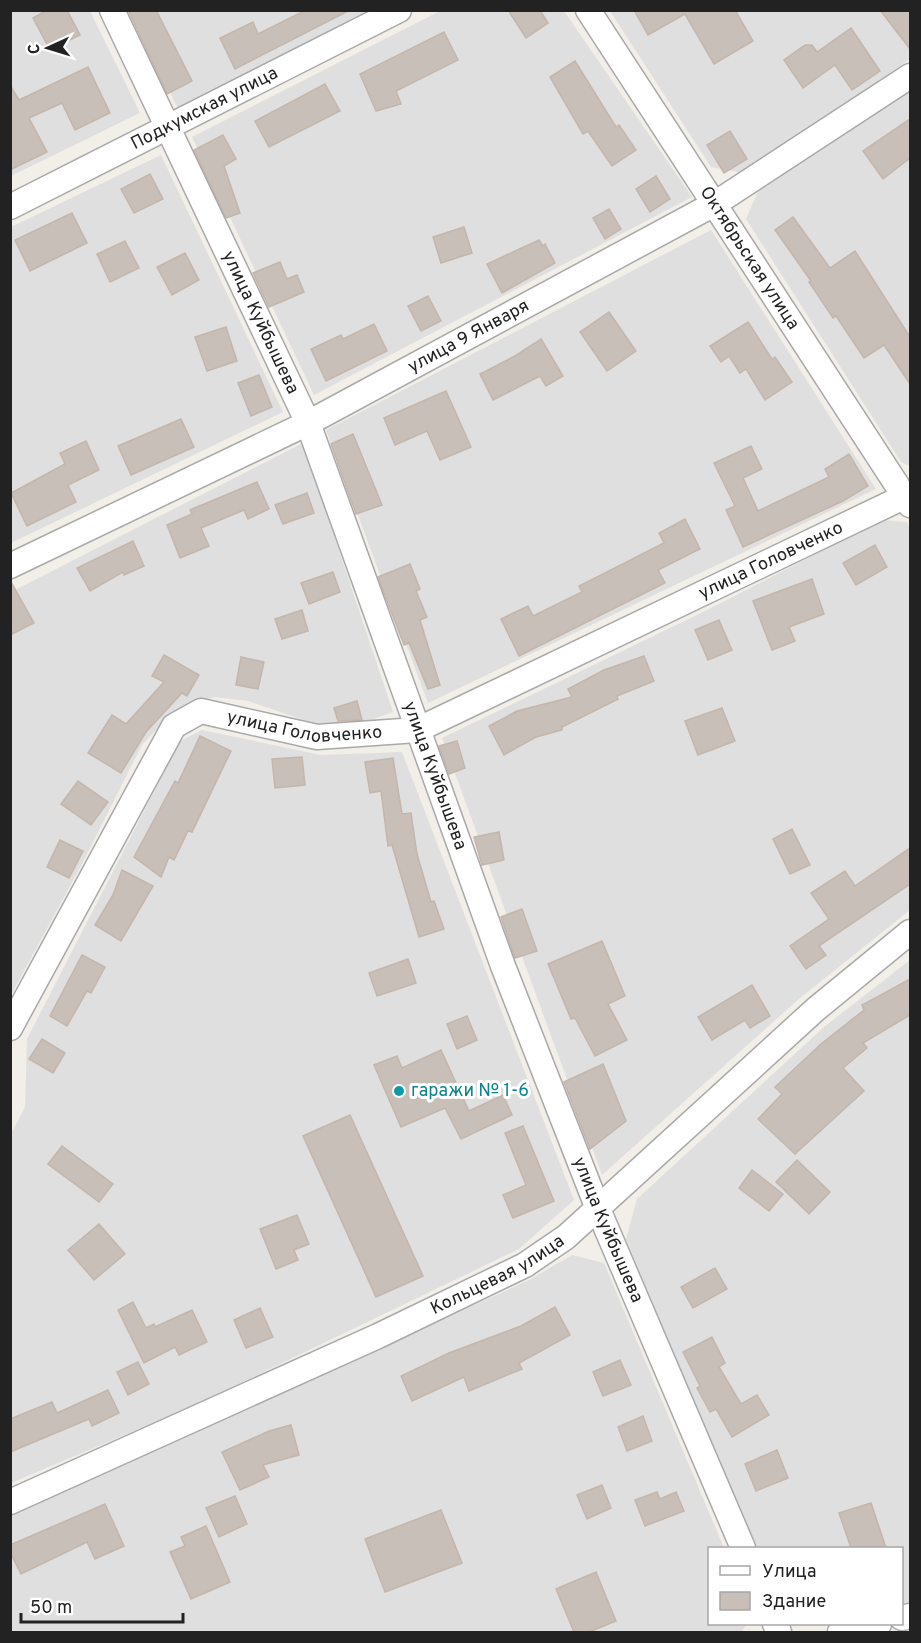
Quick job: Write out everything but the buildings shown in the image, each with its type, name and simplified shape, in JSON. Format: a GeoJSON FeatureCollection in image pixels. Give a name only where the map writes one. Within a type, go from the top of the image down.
{"type":"FeatureCollection","features":[{"type":"Feature","properties":{"kind":"street","name":"улица Куйбышева"},"geometry":{"type":"LineString","coordinates":[[112,10],[308,423],[503,966],[598,1209],[743,1547]]}},
{"type":"Feature","properties":{"kind":"street","name":"Подкумская улица"},"geometry":{"type":"LineString","coordinates":[[10,207],[399,10]]}},
{"type":"Feature","properties":{"kind":"street","name":"Октябрьская улица"},"geometry":{"type":"LineString","coordinates":[[588,10],[909,499]]}},
{"type":"Feature","properties":{"kind":"street","name":"улица 9 Января"},"geometry":{"type":"LineString","coordinates":[[10,566],[308,423],[716,203],[910,76]]}},
{"type":"Feature","properties":{"kind":"street","name":"улица Головченко"},"geometry":{"type":"LineString","coordinates":[[10,1028],[174,726],[201,711],[317,736],[417,730],[909,499]]}},
{"type":"Feature","properties":{"kind":"street","name":"Кольцевая улица"},"geometry":{"type":"LineString","coordinates":[[10,1502],[378,1336],[525,1265],[566,1237],[816,1009],[910,932]]}},
{"type":"Feature","properties":{"kind":"street"},"geometry":{"type":"LineString","coordinates":[[840,1632],[870,1625]]}},
{"type":"Feature","properties":{"kind":"shaded area"},"geometry":{"type":"Polygon","coordinates":[[[11,11],[90,11],[140,113],[11,176],[11,11]]]}},
{"type":"Feature","properties":{"kind":"shaded area"},"geometry":{"type":"Polygon","coordinates":[[[131,11],[367,11],[178,109],[131,11]]]}},
{"type":"Feature","properties":{"kind":"shaded area"},"geometry":{"type":"Polygon","coordinates":[[[440,11],[564,11],[692,197],[314,395],[192,137],[440,11]]]}},
{"type":"Feature","properties":{"kind":"shaded area"},"geometry":{"type":"Polygon","coordinates":[[[610,11],[910,11],[910,59],[743,173],[711,167],[610,11]]]}},
{"type":"Feature","properties":{"kind":"shaded area"},"geometry":{"type":"Polygon","coordinates":[[[910,91],[910,466],[901,462],[746,219],[759,189],[910,91]]]}},
{"type":"Feature","properties":{"kind":"shaded area"},"geometry":{"type":"Polygon","coordinates":[[[161,155],[283,412],[11,543],[11,227],[161,155]]]}},
{"type":"Feature","properties":{"kind":"shaded area"},"geometry":{"type":"Polygon","coordinates":[[[711,230],[876,489],[428,703],[326,430],[711,230]]]}},
{"type":"Feature","properties":{"kind":"shaded area"},"geometry":{"type":"Polygon","coordinates":[[[303,443],[393,712],[359,724],[315,724],[248,701],[216,697],[189,703],[167,718],[142,745],[83,862],[11,995],[11,592],[303,443]]]}},
{"type":"Feature","properties":{"kind":"shaded area"},"geometry":{"type":"Polygon","coordinates":[[[882,520],[907,522],[910,529],[910,910],[800,998],[602,1175],[442,738],[703,612],[882,520]]]}},
{"type":"Feature","properties":{"kind":"shaded area"},"geometry":{"type":"Polygon","coordinates":[[[202,730],[321,755],[402,752],[574,1200],[519,1249],[193,1406],[11,1483],[10,1136],[25,1107],[27,1039],[180,741],[202,730]]]}},
{"type":"Feature","properties":{"kind":"shaded area"},"geometry":{"type":"Polygon","coordinates":[[[910,960],[910,1606],[903,1608],[903,1547],[755,1547],[626,1239],[637,1199],[824,1027],[910,960]]]}},
{"type":"Feature","properties":{"kind":"shaded area"},"geometry":{"type":"Polygon","coordinates":[[[572,1255],[604,1263],[724,1547],[708,1547],[708,1625],[746,1625],[742,1632],[11,1632],[10,1516],[529,1280],[572,1255]]]}},
{"type":"Feature","properties":{"kind":"place","name":"гаражи № 1-6"},"geometry":{"type":"Point","coordinates":[399,1091]}}]}
